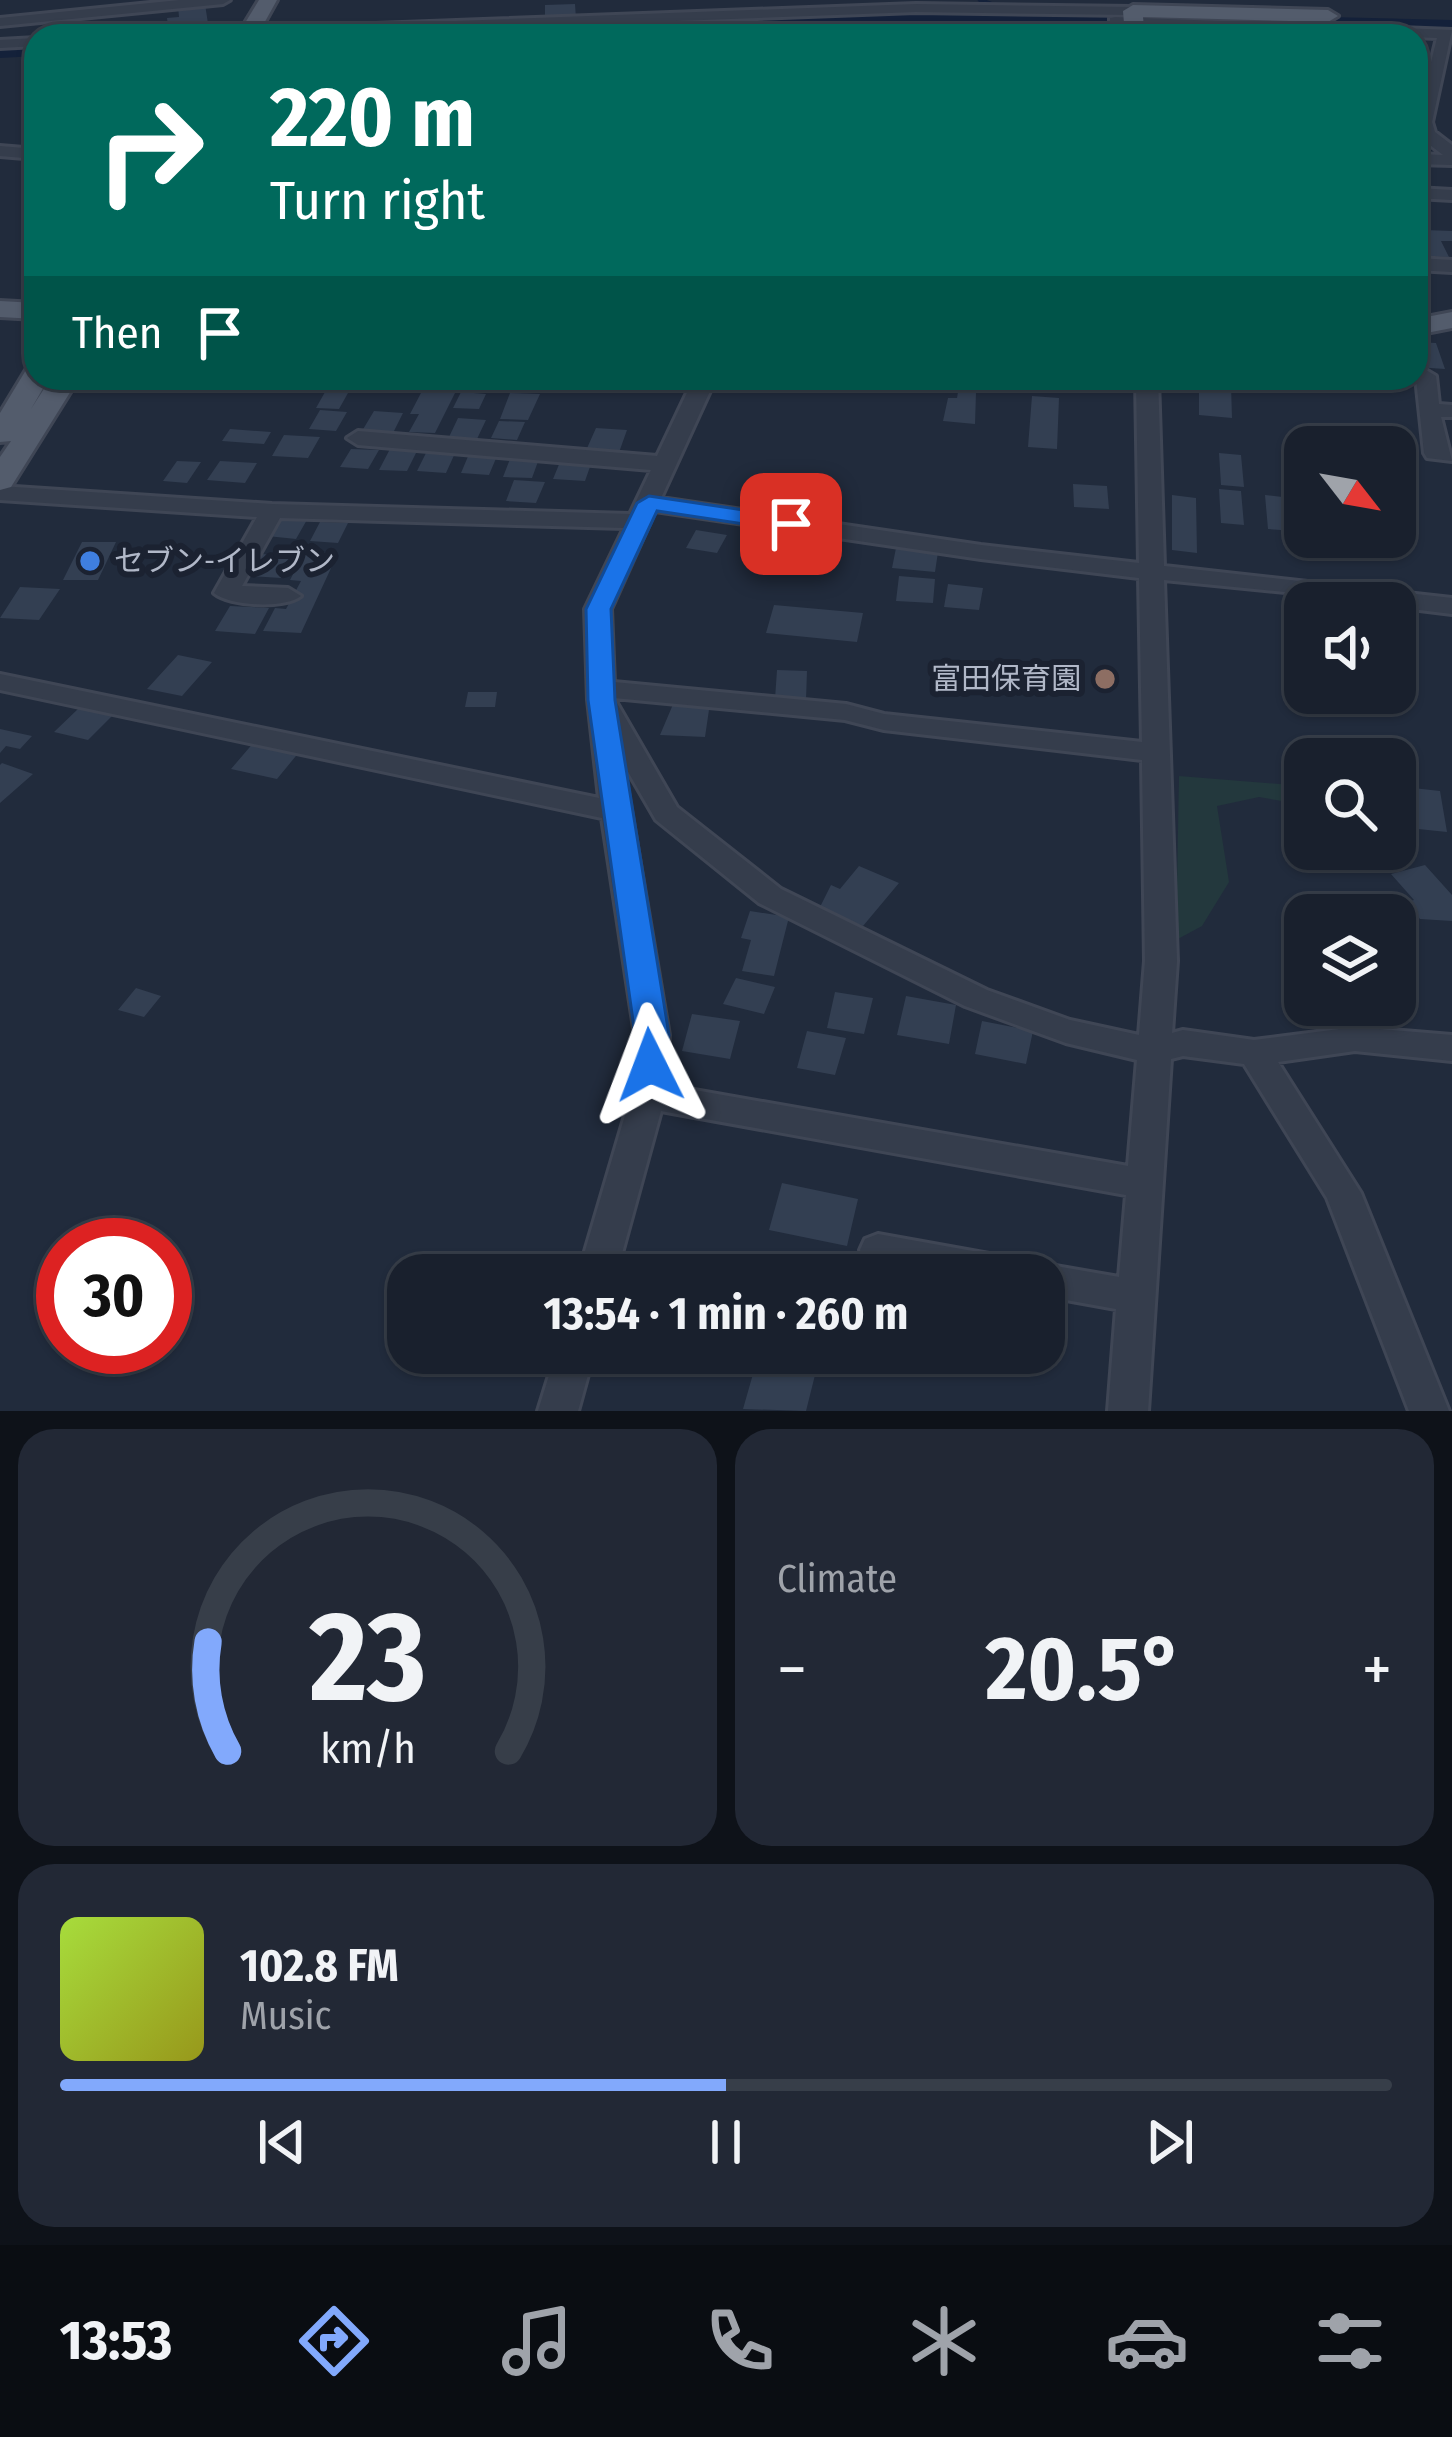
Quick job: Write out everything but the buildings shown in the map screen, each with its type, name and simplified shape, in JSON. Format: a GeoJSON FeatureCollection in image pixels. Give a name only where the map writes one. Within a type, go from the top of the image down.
{"type":"FeatureCollection","features":[{"type":"Feature","properties":{"kind":"main road"},"geometry":{"type":"LineString","coordinates":[[266,24],[286,0]]}},
{"type":"Feature","properties":{"kind":"main road"},"geometry":{"type":"LineString","coordinates":[[1134,20],[1324,8]]}},
{"type":"Feature","properties":{"kind":"main road"},"geometry":{"type":"LineString","coordinates":[[0,437],[28,390]]}},
{"type":"Feature","properties":{"kind":"main road"},"geometry":{"type":"LineString","coordinates":[[0,481],[57,390]]}},
{"type":"Feature","properties":{"kind":"street"},"geometry":{"type":"LineString","coordinates":[[0,22],[223,0]]}},
{"type":"Feature","properties":{"kind":"street"},"geometry":{"type":"LineString","coordinates":[[751,0],[762,14]]}},
{"type":"Feature","properties":{"kind":"street"},"geometry":{"type":"LineString","coordinates":[[971,0],[995,8]]}},
{"type":"Feature","properties":{"kind":"street"},"geometry":{"type":"LineString","coordinates":[[743,24],[1076,5],[1134,20]]}},
{"type":"Feature","properties":{"kind":"street"},"geometry":{"type":"LineString","coordinates":[[1324,8],[1416,24]]}},
{"type":"Feature","properties":{"kind":"street"},"geometry":{"type":"LineString","coordinates":[[510,24],[762,14],[829,20],[1260,24]]}},
{"type":"Feature","properties":{"kind":"street"},"geometry":{"type":"LineString","coordinates":[[1428,98],[1450,30]]}},
{"type":"Feature","properties":{"kind":"street"},"geometry":{"type":"LineString","coordinates":[[1428,127],[1452,156]]}},
{"type":"Feature","properties":{"kind":"street"},"geometry":{"type":"LineString","coordinates":[[603,1254],[648,1095],[652,1035],[615,811],[598,609],[700,390]]}},
{"type":"Feature","properties":{"kind":"street"},"geometry":{"type":"LineString","coordinates":[[1128,1411],[1161,961],[1147,390]]}},
{"type":"Feature","properties":{"kind":"street"},"geometry":{"type":"LineString","coordinates":[[1440,411],[1435,453],[1452,454]]}},
{"type":"Feature","properties":{"kind":"street"},"geometry":{"type":"LineString","coordinates":[[358,438],[666,464]]}},
{"type":"Feature","properties":{"kind":"street"},"geometry":{"type":"LineString","coordinates":[[0,493],[272,511],[644,512],[1452,606]]}},
{"type":"Feature","properties":{"kind":"street"},"geometry":{"type":"LineString","coordinates":[[272,511],[226,593],[288,596]]}},
{"type":"Feature","properties":{"kind":"street"},"geometry":{"type":"LineString","coordinates":[[0,682],[615,811]]}},
{"type":"Feature","properties":{"kind":"street"},"geometry":{"type":"LineString","coordinates":[[602,695],[846,712],[884,722],[1154,752]]}},
{"type":"Feature","properties":{"kind":"street"},"geometry":{"type":"LineString","coordinates":[[602,695],[666,813],[770,896],[976,998],[1066,1030],[1154,1052],[1183,1043],[1254,1053],[1355,1039],[1452,1048]]}},
{"type":"Feature","properties":{"kind":"street"},"geometry":{"type":"LineString","coordinates":[[1254,1053],[1343,1192],[1429,1411]]}},
{"type":"Feature","properties":{"kind":"street"},"geometry":{"type":"LineString","coordinates":[[648,1095],[1142,1183]]}},
{"type":"Feature","properties":{"kind":"street"},"geometry":{"type":"LineString","coordinates":[[878,1250],[900,1254]]}},
{"type":"Feature","properties":{"kind":"street"},"geometry":{"type":"LineString","coordinates":[[1065,1284],[1135,1296]]}},
{"type":"Feature","properties":{"kind":"street"},"geometry":{"type":"LineString","coordinates":[[558,1411],[568,1374]]}},
{"type":"Feature","properties":{"kind":"green space"},"geometry":{"type":"Polygon","coordinates":[[[1179,776],[1284,784],[1284,801],[1259,797],[1217,806],[1229,882],[1202,926],[1176,940],[1179,776]]]}},
{"type":"Feature","properties":{"kind":"waterway"},"geometry":{"type":"LineString","coordinates":[[980,0],[994,5]]}},
{"type":"Feature","properties":{"kind":"waterway"},"geometry":{"type":"LineString","coordinates":[[612,24],[870,14],[1286,24]]}},
{"type":"Feature","properties":{"kind":"waterway"},"geometry":{"type":"LineString","coordinates":[[1428,27],[1452,28]]}},
{"type":"Feature","properties":{"kind":"waterway"},"geometry":{"type":"LineString","coordinates":[[0,50],[24,49]]}},
{"type":"Feature","properties":{"kind":"place","name":"セブン-イレブン"},"geometry":{"type":"Point","coordinates":[90,561]}},
{"type":"Feature","properties":{"kind":"place","name":"富田保育園"},"geometry":{"type":"Point","coordinates":[1105,679]}},
{"type":"Feature","properties":{"kind":"route"},"geometry":{"type":"LineString","coordinates":[[650,1065],[652,1035],[622,862],[601,700],[598,609],[649,503],[791,524]]}}]}
